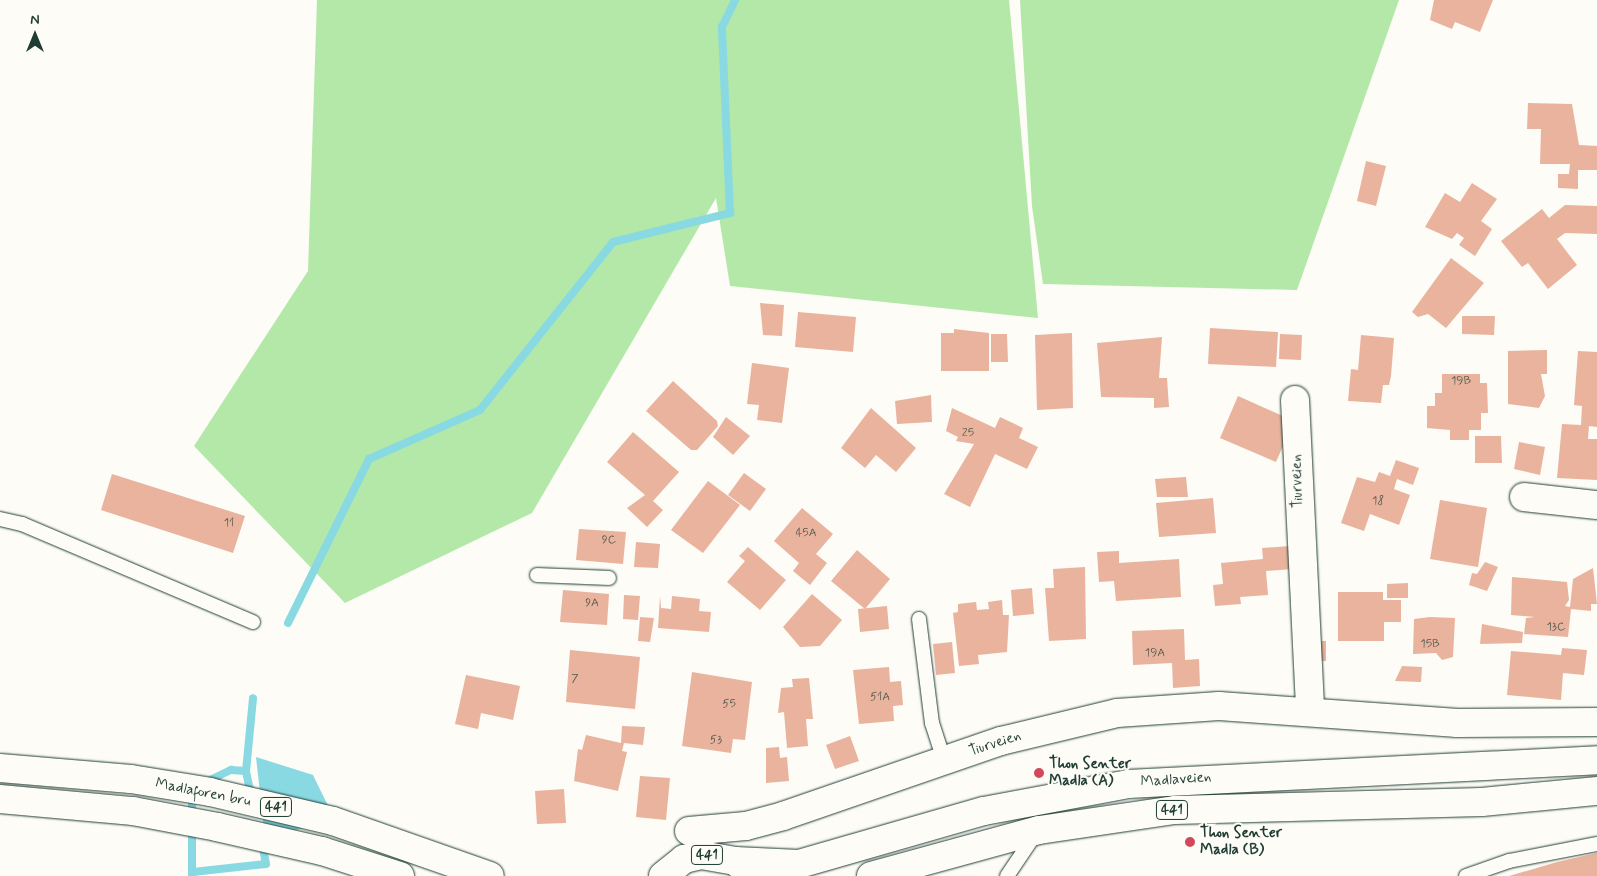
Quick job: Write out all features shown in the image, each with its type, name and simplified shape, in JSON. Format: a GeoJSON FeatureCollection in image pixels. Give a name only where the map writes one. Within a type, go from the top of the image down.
{"type":"FeatureCollection","features":[{"type":"Feature","properties":{"kind":"main road","name":"Tiurveien"},"geometry":{"type":"LineString","coordinates":[[1295,400],[1310,712]]}},
{"type":"Feature","properties":{"kind":"main road"},"geometry":{"type":"LineString","coordinates":[[1524,497],[1597,505]]}},
{"type":"Feature","properties":{"kind":"main road","name":"Tiurveien"},"geometry":{"type":"LineString","coordinates":[[689,831],[746,826],[783,816],[1001,741],[1117,713],[1219,706],[1457,723],[1597,722]]}},
{"type":"Feature","properties":{"kind":"main road","name":"Madlaveien"},"geometry":{"type":"LineString","coordinates":[[744,869],[807,862],[984,810],[1128,784],[1597,760]]}},
{"type":"Feature","properties":{"kind":"main road","name":"Madlaforen bru"},"geometry":{"type":"LineString","coordinates":[[0,768],[79,774],[210,792],[286,809],[479,871]]}},
{"type":"Feature","properties":{"kind":"main road","name":"Madlaveien"},"geometry":{"type":"LineString","coordinates":[[870,876],[1039,830],[1176,810],[1482,802],[1597,791]]}},
{"type":"Feature","properties":{"kind":"main road","name":"Madlaforen bru"},"geometry":{"type":"LineString","coordinates":[[0,799],[76,804],[269,838],[400,876]]}},
{"type":"Feature","properties":{"kind":"main road","name":"441"},"geometry":{"type":"LineString","coordinates":[[663,876],[684,859],[701,854],[744,869]]}},
{"type":"Feature","properties":{"kind":"lane"},"geometry":{"type":"LineString","coordinates":[[0,520],[31,527],[253,622]]}},
{"type":"Feature","properties":{"kind":"lane"},"geometry":{"type":"LineString","coordinates":[[536,575],[609,578]]}},
{"type":"Feature","properties":{"kind":"lane"},"geometry":{"type":"LineString","coordinates":[[919,619],[932,723],[944,761]]}},
{"type":"Feature","properties":{"kind":"lane"},"geometry":{"type":"LineString","coordinates":[[1007,876],[1039,830]]}},
{"type":"Feature","properties":{"kind":"lane"},"geometry":{"type":"LineString","coordinates":[[1466,876],[1509,861],[1597,844]]}},
{"type":"Feature","properties":{"kind":"green space"},"geometry":{"type":"Polygon","coordinates":[[[317,0],[1009,0],[1038,318],[730,286],[716,198],[532,513],[345,603],[194,446],[308,271],[317,0]]]}},
{"type":"Feature","properties":{"kind":"green space"},"geometry":{"type":"Polygon","coordinates":[[[1020,0],[1399,0],[1297,290],[1043,284],[1032,206],[1020,0]]]}},
{"type":"Feature","properties":{"kind":"water"},"geometry":{"type":"Polygon","coordinates":[[[256,757],[313,775],[335,820],[265,838],[256,757]]]}},
{"type":"Feature","properties":{"kind":"building"},"geometry":{"type":"Polygon","coordinates":[[[1434,0],[1493,0],[1480,32],[1455,22],[1452,29],[1430,20],[1434,0]]]}},
{"type":"Feature","properties":{"kind":"building"},"geometry":{"type":"Polygon","coordinates":[[[1528,103],[1572,104],[1579,145],[1597,146],[1597,170],[1578,170],[1578,189],[1558,188],[1558,174],[1569,174],[1570,164],[1540,164],[1541,129],[1527,129],[1528,103]]]}},
{"type":"Feature","properties":{"kind":"building"},"geometry":{"type":"Polygon","coordinates":[[[1366,161],[1386,166],[1376,206],[1357,201],[1366,161]]]}},
{"type":"Feature","properties":{"kind":"building"},"geometry":{"type":"Polygon","coordinates":[[[1472,183],[1497,199],[1481,221],[1492,229],[1475,256],[1459,245],[1464,238],[1457,233],[1452,239],[1425,227],[1445,193],[1460,202],[1472,183]]]}},
{"type":"Feature","properties":{"kind":"building"},"geometry":{"type":"Polygon","coordinates":[[[1565,205],[1597,206],[1597,234],[1565,233],[1557,239],[1577,265],[1548,289],[1528,263],[1522,267],[1501,241],[1542,209],[1549,218],[1565,205]]]}},
{"type":"Feature","properties":{"kind":"building"},"geometry":{"type":"Polygon","coordinates":[[[1451,258],[1484,283],[1446,328],[1428,314],[1418,317],[1412,312],[1451,258]]]}},
{"type":"Feature","properties":{"kind":"building"},"geometry":{"type":"Polygon","coordinates":[[[760,303],[784,305],[782,336],[763,335],[760,303]]]}},
{"type":"Feature","properties":{"kind":"building"},"geometry":{"type":"Polygon","coordinates":[[[798,312],[856,317],[853,352],[795,347],[798,312]]]}},
{"type":"Feature","properties":{"kind":"building"},"geometry":{"type":"Polygon","coordinates":[[[1462,316],[1495,316],[1494,335],[1462,334],[1462,316]]]}},
{"type":"Feature","properties":{"kind":"building"},"geometry":{"type":"Polygon","coordinates":[[[1210,328],[1278,332],[1276,367],[1208,364],[1210,328]]]}},
{"type":"Feature","properties":{"kind":"building"},"geometry":{"type":"Polygon","coordinates":[[[954,329],[989,333],[989,371],[941,371],[941,333],[954,333],[954,329]]]}},
{"type":"Feature","properties":{"kind":"building"},"geometry":{"type":"Polygon","coordinates":[[[1072,333],[1073,408],[1037,410],[1035,335],[1072,333]]]}},
{"type":"Feature","properties":{"kind":"building"},"geometry":{"type":"Polygon","coordinates":[[[991,334],[1007,334],[1008,362],[991,362],[991,334]]]}},
{"type":"Feature","properties":{"kind":"building"},"geometry":{"type":"Polygon","coordinates":[[[1280,334],[1302,335],[1301,360],[1279,359],[1280,334]]]}},
{"type":"Feature","properties":{"kind":"building"},"geometry":{"type":"Polygon","coordinates":[[[1361,335],[1394,338],[1391,376],[1389,385],[1383,385],[1381,403],[1348,401],[1351,369],[1358,370],[1361,335]]]}},
{"type":"Feature","properties":{"kind":"building"},"geometry":{"type":"Polygon","coordinates":[[[1162,337],[1159,378],[1167,378],[1169,407],[1154,408],[1154,398],[1101,397],[1097,343],[1162,337]]]}},
{"type":"Feature","properties":{"kind":"building"},"geometry":{"type":"Polygon","coordinates":[[[1547,350],[1547,374],[1541,374],[1545,396],[1539,408],[1508,404],[1508,351],[1547,350]]]}},
{"type":"Feature","properties":{"kind":"building"},"geometry":{"type":"Polygon","coordinates":[[[1578,351],[1597,352],[1597,427],[1589,426],[1588,439],[1597,439],[1597,480],[1557,478],[1562,424],[1581,425],[1582,406],[1574,405],[1578,351]]]}},
{"type":"Feature","properties":{"kind":"building"},"geometry":{"type":"Polygon","coordinates":[[[752,363],[789,368],[782,423],[757,420],[759,405],[747,404],[752,363]]]}},
{"type":"Feature","properties":{"kind":"building"},"geometry":{"type":"Polygon","coordinates":[[[1442,374],[1480,374],[1480,383],[1487,383],[1488,413],[1481,413],[1481,430],[1469,430],[1469,440],[1450,440],[1450,430],[1427,428],[1427,406],[1435,406],[1435,393],[1442,393],[1442,374]]]}},
{"type":"Feature","properties":{"kind":"building"},"geometry":{"type":"Polygon","coordinates":[[[673,381],[717,421],[718,426],[697,450],[691,450],[646,411],[673,381]]]}},
{"type":"Feature","properties":{"kind":"building"},"geometry":{"type":"Polygon","coordinates":[[[931,395],[932,422],[897,424],[895,401],[931,395]]]}},
{"type":"Feature","properties":{"kind":"building"},"geometry":{"type":"Polygon","coordinates":[[[1238,396],[1294,421],[1276,462],[1220,438],[1238,396]]]}},
{"type":"Feature","properties":{"kind":"building"},"geometry":{"type":"Polygon","coordinates":[[[871,408],[916,448],[896,472],[876,455],[865,468],[841,448],[871,408]]]}},
{"type":"Feature","properties":{"kind":"building"},"geometry":{"type":"Polygon","coordinates":[[[952,408],[995,428],[1000,417],[1023,428],[1019,438],[1038,447],[1027,469],[995,454],[970,507],[944,494],[974,444],[956,441],[958,437],[946,431],[952,408]]]}},
{"type":"Feature","properties":{"kind":"building"},"geometry":{"type":"Polygon","coordinates":[[[726,417],[750,436],[733,455],[713,437],[726,417]]]}},
{"type":"Feature","properties":{"kind":"building"},"geometry":{"type":"Polygon","coordinates":[[[633,432],[679,472],[653,501],[663,510],[647,527],[627,508],[645,495],[607,462],[633,432]]]}},
{"type":"Feature","properties":{"kind":"building"},"geometry":{"type":"Polygon","coordinates":[[[1475,436],[1501,436],[1502,463],[1475,463],[1475,436]]]}},
{"type":"Feature","properties":{"kind":"building"},"geometry":{"type":"Polygon","coordinates":[[[1519,442],[1545,447],[1540,475],[1514,469],[1519,442]]]}},
{"type":"Feature","properties":{"kind":"building"},"geometry":{"type":"Polygon","coordinates":[[[1396,460],[1419,468],[1413,485],[1397,479],[1394,489],[1410,495],[1399,525],[1370,514],[1364,531],[1341,523],[1357,477],[1375,482],[1379,472],[1390,476],[1396,460]]]}},
{"type":"Feature","properties":{"kind":"building"},"geometry":{"type":"Polygon","coordinates":[[[744,473],[766,489],[750,511],[728,495],[744,473]]]}},
{"type":"Feature","properties":{"kind":"building"},"geometry":{"type":"Polygon","coordinates":[[[112,474],[245,516],[233,553],[101,510],[112,474]]]}},
{"type":"Feature","properties":{"kind":"building"},"geometry":{"type":"Polygon","coordinates":[[[1186,477],[1188,497],[1157,497],[1155,479],[1186,477]]]}},
{"type":"Feature","properties":{"kind":"building"},"geometry":{"type":"Polygon","coordinates":[[[708,481],[740,505],[703,553],[671,530],[708,481]]]}},
{"type":"Feature","properties":{"kind":"building"},"geometry":{"type":"Polygon","coordinates":[[[1213,498],[1216,533],[1159,537],[1156,503],[1213,498]]]}},
{"type":"Feature","properties":{"kind":"building"},"geometry":{"type":"Polygon","coordinates":[[[1440,500],[1487,508],[1478,567],[1430,559],[1440,500]]]}},
{"type":"Feature","properties":{"kind":"building"},"geometry":{"type":"Polygon","coordinates":[[[802,508],[833,534],[816,554],[827,563],[810,585],[793,571],[799,563],[774,541],[802,508]]]}},
{"type":"Feature","properties":{"kind":"building"},"geometry":{"type":"Polygon","coordinates":[[[579,529],[626,532],[623,564],[576,560],[579,529]]]}},
{"type":"Feature","properties":{"kind":"building"},"geometry":{"type":"Polygon","coordinates":[[[636,542],[660,544],[658,568],[634,567],[636,542]]]}},
{"type":"Feature","properties":{"kind":"building"},"geometry":{"type":"Polygon","coordinates":[[[1290,546],[1292,569],[1266,571],[1268,595],[1240,597],[1241,604],[1215,606],[1213,585],[1223,584],[1221,563],[1263,559],[1262,548],[1290,546]]]}},
{"type":"Feature","properties":{"kind":"building"},"geometry":{"type":"Polygon","coordinates":[[[748,547],[786,580],[760,610],[727,582],[745,561],[739,556],[748,547]]]}},
{"type":"Feature","properties":{"kind":"building"},"geometry":{"type":"Polygon","coordinates":[[[857,550],[890,579],[865,609],[831,581],[857,550]]]}},
{"type":"Feature","properties":{"kind":"building"},"geometry":{"type":"Polygon","coordinates":[[[1119,551],[1119,563],[1179,559],[1181,597],[1116,601],[1114,581],[1099,582],[1097,552],[1119,551]]]}},
{"type":"Feature","properties":{"kind":"building"},"geometry":{"type":"Polygon","coordinates":[[[1485,562],[1498,567],[1487,591],[1469,585],[1472,573],[1477,574],[1485,562]]]}},
{"type":"Feature","properties":{"kind":"building"},"geometry":{"type":"Polygon","coordinates":[[[1085,567],[1086,639],[1049,641],[1045,588],[1054,588],[1053,569],[1085,567]]]}},
{"type":"Feature","properties":{"kind":"building"},"geometry":{"type":"Polygon","coordinates":[[[1593,568],[1597,604],[1591,604],[1591,611],[1571,609],[1568,637],[1524,634],[1526,618],[1535,617],[1511,615],[1512,577],[1567,582],[1569,600],[1565,606],[1570,607],[1573,579],[1593,568]]]}},
{"type":"Feature","properties":{"kind":"building"},"geometry":{"type":"Polygon","coordinates":[[[1408,583],[1408,598],[1387,598],[1387,584],[1408,583]]]}},
{"type":"Feature","properties":{"kind":"building"},"geometry":{"type":"Polygon","coordinates":[[[1032,588],[1034,614],[1013,616],[1011,590],[1032,588]]]}},
{"type":"Feature","properties":{"kind":"building"},"geometry":{"type":"Polygon","coordinates":[[[563,590],[609,594],[607,625],[560,622],[563,590]]]}},
{"type":"Feature","properties":{"kind":"building"},"geometry":{"type":"Polygon","coordinates":[[[1338,592],[1383,592],[1383,600],[1401,600],[1401,622],[1384,622],[1384,641],[1338,641],[1338,592]]]}},
{"type":"Feature","properties":{"kind":"building"},"geometry":{"type":"Polygon","coordinates":[[[812,594],[842,620],[820,646],[800,647],[783,627],[812,594]]]}},
{"type":"Feature","properties":{"kind":"building"},"geometry":{"type":"Polygon","coordinates":[[[624,595],[640,596],[638,620],[623,619],[624,595]]]}},
{"type":"Feature","properties":{"kind":"building"},"geometry":{"type":"Polygon","coordinates":[[[660,596],[661,608],[671,609],[672,596],[700,599],[699,611],[711,612],[709,632],[658,628],[660,596]]]}},
{"type":"Feature","properties":{"kind":"building"},"geometry":{"type":"Polygon","coordinates":[[[1002,600],[1003,615],[1009,615],[1007,652],[978,655],[979,664],[959,666],[953,613],[958,612],[958,604],[976,602],[977,610],[989,609],[988,602],[1002,600]]]}},
{"type":"Feature","properties":{"kind":"building"},"geometry":{"type":"Polygon","coordinates":[[[887,606],[889,629],[860,632],[858,609],[887,606]]]}},
{"type":"Feature","properties":{"kind":"building"},"geometry":{"type":"Polygon","coordinates":[[[640,617],[654,618],[650,642],[638,641],[640,617]]]}},
{"type":"Feature","properties":{"kind":"building"},"geometry":{"type":"Polygon","coordinates":[[[1430,617],[1455,618],[1453,657],[1442,660],[1436,653],[1413,654],[1414,619],[1430,617]]]}},
{"type":"Feature","properties":{"kind":"building"},"geometry":{"type":"Polygon","coordinates":[[[1482,624],[1523,632],[1522,643],[1480,644],[1482,624]]]}},
{"type":"Feature","properties":{"kind":"building"},"geometry":{"type":"Polygon","coordinates":[[[1184,629],[1185,660],[1199,659],[1200,686],[1173,688],[1172,663],[1133,665],[1132,631],[1184,629]]]}},
{"type":"Feature","properties":{"kind":"building"},"geometry":{"type":"Polygon","coordinates":[[[1313,641],[1326,641],[1326,661],[1313,661],[1313,641]]]}},
{"type":"Feature","properties":{"kind":"building"},"geometry":{"type":"Polygon","coordinates":[[[952,642],[955,673],[936,675],[933,644],[952,642]]]}},
{"type":"Feature","properties":{"kind":"building"},"geometry":{"type":"Polygon","coordinates":[[[1562,648],[1587,650],[1584,675],[1563,673],[1561,700],[1507,695],[1511,651],[1561,655],[1562,648]]]}},
{"type":"Feature","properties":{"kind":"building"},"geometry":{"type":"Polygon","coordinates":[[[570,650],[640,657],[635,709],[566,702],[570,650]]]}},
{"type":"Feature","properties":{"kind":"building"},"geometry":{"type":"Polygon","coordinates":[[[1402,666],[1422,667],[1421,682],[1395,681],[1402,666]]]}},
{"type":"Feature","properties":{"kind":"building"},"geometry":{"type":"Polygon","coordinates":[[[889,667],[890,682],[901,681],[903,705],[893,706],[894,721],[859,724],[853,670],[889,667]]]}},
{"type":"Feature","properties":{"kind":"building"},"geometry":{"type":"Polygon","coordinates":[[[692,672],[752,682],[745,740],[733,739],[731,753],[682,746],[692,672]]]}},
{"type":"Feature","properties":{"kind":"building"},"geometry":{"type":"Polygon","coordinates":[[[466,675],[520,686],[513,720],[481,713],[478,729],[455,724],[466,675]]]}},
{"type":"Feature","properties":{"kind":"building"},"geometry":{"type":"Polygon","coordinates":[[[809,678],[813,719],[806,719],[808,746],[787,748],[784,712],[778,713],[781,688],[793,687],[792,679],[809,678]]]}},
{"type":"Feature","properties":{"kind":"building"},"geometry":{"type":"Polygon","coordinates":[[[622,726],[645,727],[643,745],[624,743],[622,751],[627,752],[618,791],[574,781],[578,749],[582,750],[586,735],[621,743],[622,726]]]}},
{"type":"Feature","properties":{"kind":"building"},"geometry":{"type":"Polygon","coordinates":[[[850,736],[859,761],[835,769],[826,745],[850,736]]]}},
{"type":"Feature","properties":{"kind":"building"},"geometry":{"type":"Polygon","coordinates":[[[779,747],[780,758],[787,757],[789,781],[766,783],[766,748],[779,747]]]}},
{"type":"Feature","properties":{"kind":"building"},"geometry":{"type":"Polygon","coordinates":[[[640,776],[670,778],[666,820],[636,817],[640,776]]]}},
{"type":"Feature","properties":{"kind":"building"},"geometry":{"type":"Polygon","coordinates":[[[564,789],[566,823],[537,824],[535,791],[564,789]]]}},
{"type":"Feature","properties":{"kind":"building"},"geometry":{"type":"Polygon","coordinates":[[[1597,853],[1597,876],[1509,876],[1557,862],[1597,853]]]}},
{"type":"Feature","properties":{"kind":"waterway"},"geometry":{"type":"LineString","coordinates":[[288,623],[369,459],[480,410],[613,242],[730,213],[722,27],[735,0]]}},
{"type":"Feature","properties":{"kind":"waterway"},"geometry":{"type":"LineString","coordinates":[[251,795],[246,771],[253,698]]}},
{"type":"Feature","properties":{"kind":"waterway"},"geometry":{"type":"LineString","coordinates":[[206,782],[231,770],[246,771]]}},
{"type":"Feature","properties":{"kind":"waterway"},"geometry":{"type":"LineString","coordinates":[[192,793],[192,876]]}},
{"type":"Feature","properties":{"kind":"waterway"},"geometry":{"type":"LineString","coordinates":[[193,872],[266,864],[262,843]]}},
{"type":"Feature","properties":{"kind":"place","name":"Thon Senter Madla (A)"},"geometry":{"type":"Point","coordinates":[1039,773]}},
{"type":"Feature","properties":{"kind":"place","name":"Thon Senter Madla (B)"},"geometry":{"type":"Point","coordinates":[1190,842]}}]}
